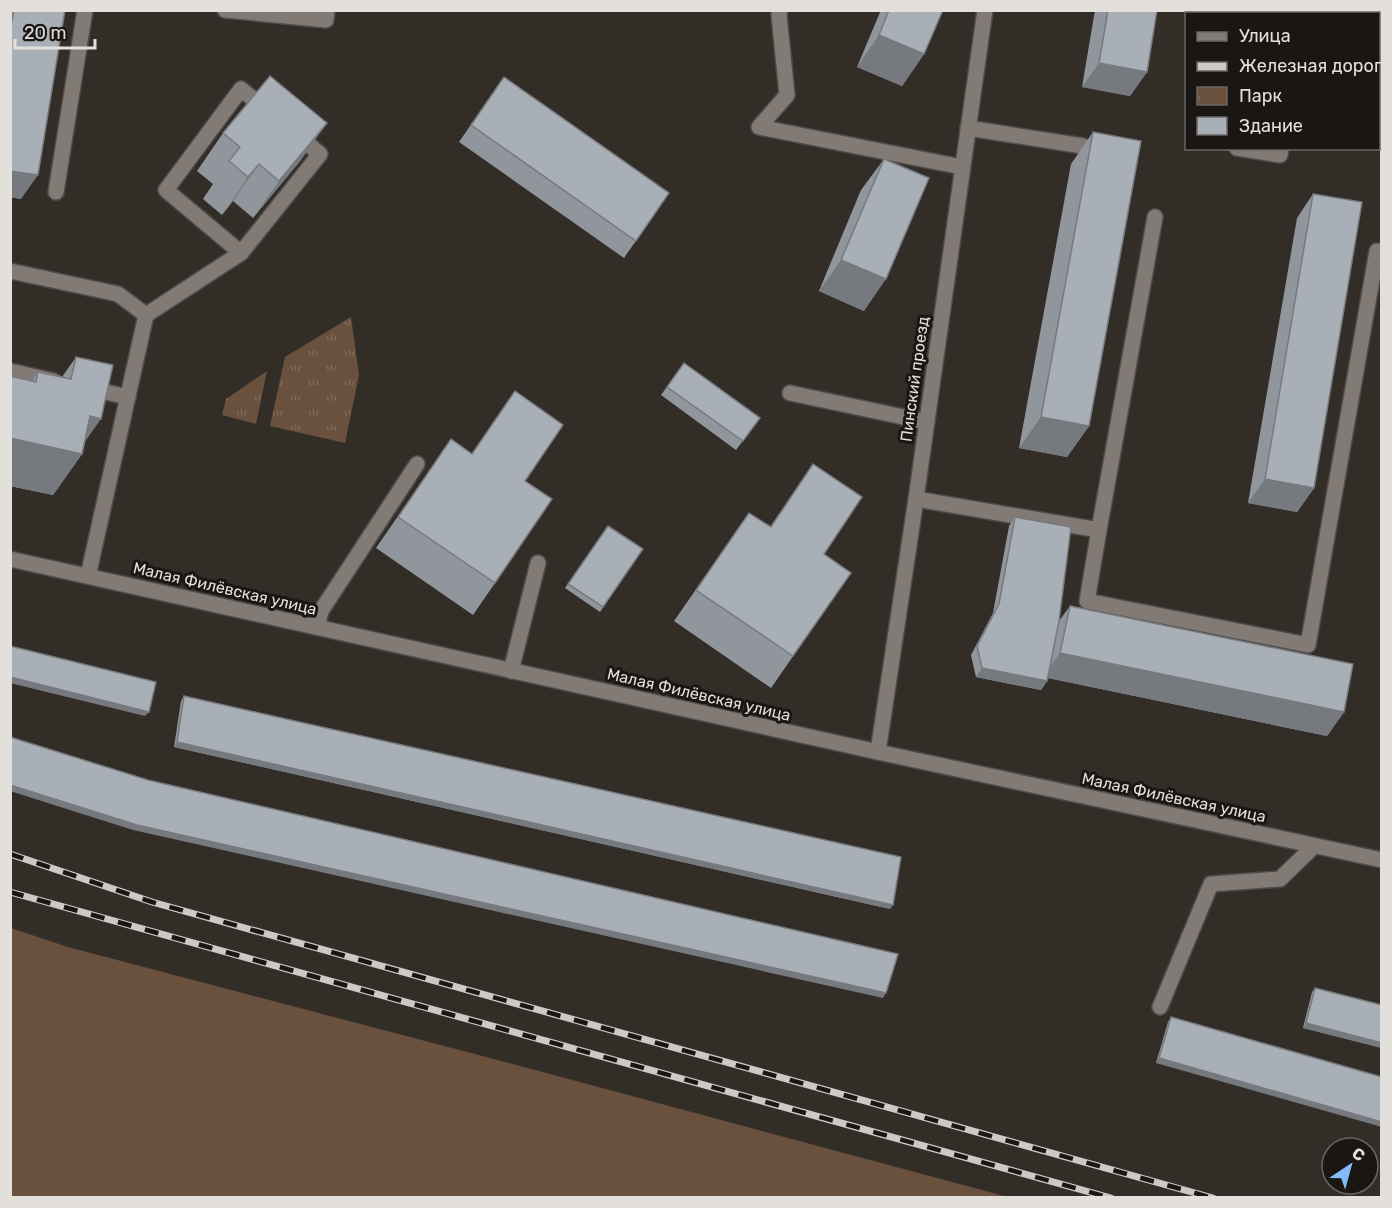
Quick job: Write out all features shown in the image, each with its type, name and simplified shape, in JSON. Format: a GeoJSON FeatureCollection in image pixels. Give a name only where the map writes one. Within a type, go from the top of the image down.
{"type":"FeatureCollection","features":[{"type":"Feature","properties":{"kind":"street"},"geometry":{"type":"LineString","coordinates":[[56,192],[85,10]]}},
{"type":"Feature","properties":{"kind":"street"},"geometry":{"type":"LineString","coordinates":[[225,10],[326,20],[327,10]]}},
{"type":"Feature","properties":{"kind":"street"},"geometry":{"type":"LineString","coordinates":[[780,10],[787,94],[759,127],[962,167]]}},
{"type":"Feature","properties":{"kind":"street","name":"Пинский проезд"},"geometry":{"type":"LineString","coordinates":[[878,752],[985,10]]}},
{"type":"Feature","properties":{"kind":"street"},"geometry":{"type":"LineString","coordinates":[[88,576],[146,315],[241,253],[320,154],[241,89],[166,190],[241,253]]}},
{"type":"Feature","properties":{"kind":"street"},"geometry":{"type":"LineString","coordinates":[[968,128],[1083,146]]}},
{"type":"Feature","properties":{"kind":"street"},"geometry":{"type":"LineString","coordinates":[[1249,150],[1280,155],[1281,150]]}},
{"type":"Feature","properties":{"kind":"street"},"geometry":{"type":"LineString","coordinates":[[1155,217],[1087,601],[1308,645],[1377,251]]}},
{"type":"Feature","properties":{"kind":"street"},"geometry":{"type":"LineString","coordinates":[[10,271],[118,294],[146,315]]}},
{"type":"Feature","properties":{"kind":"street"},"geometry":{"type":"LineString","coordinates":[[10,371],[128,397]]}},
{"type":"Feature","properties":{"kind":"street"},"geometry":{"type":"LineString","coordinates":[[790,393],[927,422]]}},
{"type":"Feature","properties":{"kind":"street"},"geometry":{"type":"LineString","coordinates":[[317,627],[321,611],[417,464]]}},
{"type":"Feature","properties":{"kind":"street"},"geometry":{"type":"LineString","coordinates":[[916,499],[1099,530]]}},
{"type":"Feature","properties":{"kind":"street","name":"Малая Филёвская улица"},"geometry":{"type":"LineString","coordinates":[[10,559],[878,752],[1382,860]]}},
{"type":"Feature","properties":{"kind":"street"},"geometry":{"type":"LineString","coordinates":[[511,671],[538,563]]}},
{"type":"Feature","properties":{"kind":"street"},"geometry":{"type":"LineString","coordinates":[[1160,1007],[1211,884],[1280,879],[1314,846]]}},
{"type":"Feature","properties":{"kind":"green space"},"geometry":{"type":"Polygon","coordinates":[[[351,317],[359,375],[345,443],[270,426],[285,357],[351,317]]]}},
{"type":"Feature","properties":{"kind":"green space"},"geometry":{"type":"Polygon","coordinates":[[[267,371],[256,424],[222,415],[226,399],[267,371]]]}},
{"type":"Feature","properties":{"kind":"green space"},"geometry":{"type":"Polygon","coordinates":[[[11,928],[68,947],[1008,1197],[11,1197],[11,928]]]}},
{"type":"Feature","properties":{"kind":"building"},"geometry":{"type":"Polygon","coordinates":[[[14,10],[65,10],[38,175],[10,171],[10,30],[14,10]]]}},
{"type":"Feature","properties":{"kind":"building"},"geometry":{"type":"Polygon","coordinates":[[[889,10],[943,10],[924,54],[879,35],[889,10]]]}},
{"type":"Feature","properties":{"kind":"building"},"geometry":{"type":"Polygon","coordinates":[[[1108,10],[1157,10],[1147,72],[1099,63],[1108,10]]]}},
{"type":"Feature","properties":{"kind":"building"},"geometry":{"type":"Polygon","coordinates":[[[1360,10],[1382,10],[1382,116],[1380,116],[1380,12],[1360,12],[1360,10]]]}},
{"type":"Feature","properties":{"kind":"building"},"geometry":{"type":"Polygon","coordinates":[[[270,76],[327,123],[279,181],[259,164],[248,177],[229,161],[240,147],[223,133],[270,76]]]}},
{"type":"Feature","properties":{"kind":"building"},"geometry":{"type":"Polygon","coordinates":[[[504,77],[669,193],[636,241],[471,125],[504,77]]]}},
{"type":"Feature","properties":{"kind":"building"},"geometry":{"type":"Polygon","coordinates":[[[1093,132],[1141,141],[1089,426],[1041,417],[1093,132]]]}},
{"type":"Feature","properties":{"kind":"building"},"geometry":{"type":"Polygon","coordinates":[[[884,159],[929,178],[886,279],[841,260],[884,159]]]}},
{"type":"Feature","properties":{"kind":"building"},"geometry":{"type":"Polygon","coordinates":[[[1313,194],[1362,202],[1314,488],[1265,479],[1313,194]]]}},
{"type":"Feature","properties":{"kind":"building"},"geometry":{"type":"Polygon","coordinates":[[[76,357],[113,365],[101,419],[90,416],[82,454],[10,438],[10,376],[36,382],[38,372],[71,379],[76,357]]]}},
{"type":"Feature","properties":{"kind":"building"},"geometry":{"type":"Polygon","coordinates":[[[684,363],[760,418],[743,441],[667,387],[684,363]]]}},
{"type":"Feature","properties":{"kind":"building"},"geometry":{"type":"Polygon","coordinates":[[[515,391],[563,425],[525,481],[552,499],[495,583],[398,517],[451,439],[472,454],[515,391]]]}},
{"type":"Feature","properties":{"kind":"building"},"geometry":{"type":"Polygon","coordinates":[[[813,464],[862,497],[824,554],[851,573],[793,656],[696,590],[749,513],[771,527],[813,464]]]}},
{"type":"Feature","properties":{"kind":"building"},"geometry":{"type":"Polygon","coordinates":[[[1015,517],[1071,527],[1059,621],[1047,681],[982,668],[977,646],[999,604],[1015,517]]]}},
{"type":"Feature","properties":{"kind":"building"},"geometry":{"type":"Polygon","coordinates":[[[608,526],[643,549],[603,607],[568,584],[608,526]]]}},
{"type":"Feature","properties":{"kind":"building"},"geometry":{"type":"Polygon","coordinates":[[[1070,606],[1353,664],[1344,712],[1060,653],[1070,606]]]}},
{"type":"Feature","properties":{"kind":"building"},"geometry":{"type":"Polygon","coordinates":[[[10,646],[156,682],[149,712],[10,677],[10,646]]]}},
{"type":"Feature","properties":{"kind":"building"},"geometry":{"type":"Polygon","coordinates":[[[184,696],[901,857],[893,905],[177,742],[184,696]]]}},
{"type":"Feature","properties":{"kind":"building"},"geometry":{"type":"Polygon","coordinates":[[[10,737],[148,780],[898,954],[886,993],[137,825],[10,785],[10,737]]]}},
{"type":"Feature","properties":{"kind":"building"},"geometry":{"type":"Polygon","coordinates":[[[1315,988],[1382,1005],[1382,1043],[1306,1023],[1315,988]]]}},
{"type":"Feature","properties":{"kind":"building"},"geometry":{"type":"Polygon","coordinates":[[[1171,1017],[1382,1077],[1382,1122],[1159,1058],[1171,1017]]]}},
{"type":"Feature","properties":{"kind":"railway"},"geometry":{"type":"LineString","coordinates":[[10,854],[152,902],[1213,1198]]}},
{"type":"Feature","properties":{"kind":"railway"},"geometry":{"type":"LineString","coordinates":[[10,892],[1111,1198]]}}]}
